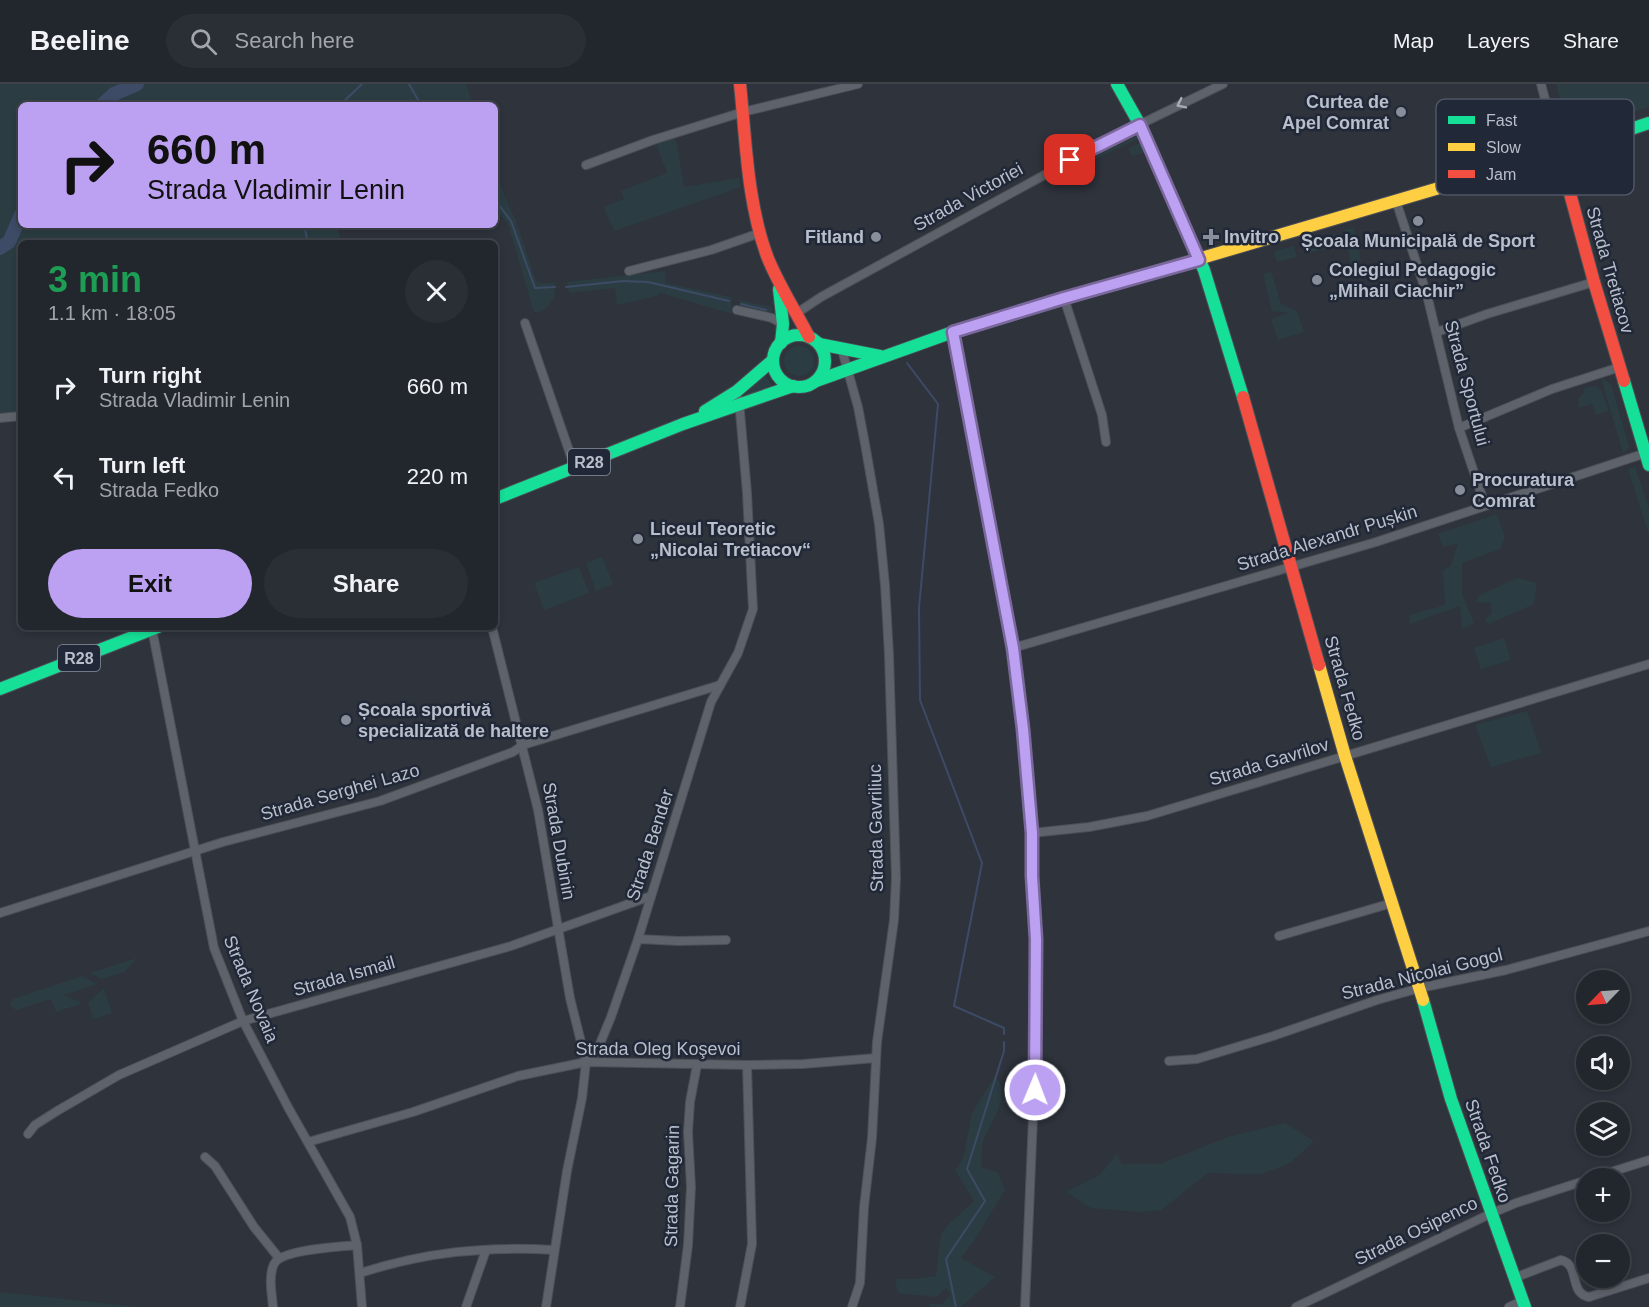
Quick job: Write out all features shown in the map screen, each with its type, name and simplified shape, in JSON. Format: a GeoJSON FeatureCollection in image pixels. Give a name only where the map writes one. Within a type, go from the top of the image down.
{"type":"FeatureCollection","features":[{"type":"Feature","properties":{"kind":"street"},"geometry":{"type":"LineString","coordinates":[[740,84],[748,177],[760,233],[777,279],[782,302],[781,343]]}},
{"type":"Feature","properties":{"kind":"street"},"geometry":{"type":"LineString","coordinates":[[586,165],[653,140],[743,112],[858,84]]}},
{"type":"Feature","properties":{"kind":"street","name":"Strada Fedko"},"geometry":{"type":"LineString","coordinates":[[1117,84],[1140,125],[1199,260],[1292,567],[1345,756],[1420,988],[1451,1099],[1490,1214],[1524,1304]]}},
{"type":"Feature","properties":{"kind":"street","name":"Strada Victoriei"},"geometry":{"type":"LineString","coordinates":[[797,313],[862,274],[1112,138],[1223,84]]}},
{"type":"Feature","properties":{"kind":"street","name":"Strada Tretiacov"},"geometry":{"type":"LineString","coordinates":[[1541,84],[1545,99]]}},
{"type":"Feature","properties":{"kind":"street"},"geometry":{"type":"LineString","coordinates":[[1634,128],[1649,123]]}},
{"type":"Feature","properties":{"kind":"street"},"geometry":{"type":"LineString","coordinates":[[816,381],[953,332],[1436,189]]}},
{"type":"Feature","properties":{"kind":"street","name":"Strada Tretiacov"},"geometry":{"type":"LineString","coordinates":[[1570,195],[1594,282],[1648,457]]}},
{"type":"Feature","properties":{"kind":"street","name":"Strada Sportului"},"geometry":{"type":"LineString","coordinates":[[1396,201],[1437,332],[1459,428],[1485,505]]}},
{"type":"Feature","properties":{"kind":"street"},"geometry":{"type":"LineString","coordinates":[[629,271],[700,253],[760,233]]}},
{"type":"Feature","properties":{"kind":"street"},"geometry":{"type":"LineString","coordinates":[[777,279],[825,359],[821,375],[816,381]]}},
{"type":"Feature","properties":{"kind":"street"},"geometry":{"type":"LineString","coordinates":[[1437,332],[1481,316],[1594,282]]}},
{"type":"Feature","properties":{"kind":"street"},"geometry":{"type":"LineString","coordinates":[[1064,298],[1102,415],[1106,442]]}},
{"type":"Feature","properties":{"kind":"street"},"geometry":{"type":"LineString","coordinates":[[737,310],[772,318],[783,324]]}},
{"type":"Feature","properties":{"kind":"street"},"geometry":{"type":"LineString","coordinates":[[525,323],[575,468]]}},
{"type":"Feature","properties":{"kind":"street"},"geometry":{"type":"LineString","coordinates":[[953,332],[1013,648],[1032,833],[1036,939],[1035,1070],[1025,1307]]}},
{"type":"Feature","properties":{"kind":"street"},"geometry":{"type":"LineString","coordinates":[[781,343],[794,336],[842,350],[884,357]]}},
{"type":"Feature","properties":{"kind":"street","name":"R28"},"geometry":{"type":"LineString","coordinates":[[683,424],[737,391],[773,360],[781,343]]}},
{"type":"Feature","properties":{"kind":"street","name":"Strada Gavriliuc"},"geometry":{"type":"LineString","coordinates":[[842,350],[858,406],[879,524],[890,655],[896,897],[876,1058],[860,1283],[852,1307]]}},
{"type":"Feature","properties":{"kind":"street"},"geometry":{"type":"LineString","coordinates":[[773,360],[774,369],[779,376],[793,386]]}},
{"type":"Feature","properties":{"kind":"street"},"geometry":{"type":"LineString","coordinates":[[1459,428],[1552,389],[1620,367]]}},
{"type":"Feature","properties":{"kind":"street","name":"R28"},"geometry":{"type":"LineString","coordinates":[[498,498],[683,424],[793,386],[801,387],[816,381]]}},
{"type":"Feature","properties":{"kind":"street","name":"Strada Bender"},"geometry":{"type":"LineString","coordinates":[[546,1307],[586,1062],[601,1043],[638,939],[706,719],[720,685],[738,653],[753,609],[741,405],[737,391]]}},
{"type":"Feature","properties":{"kind":"street"},"geometry":{"type":"LineString","coordinates":[[0,418],[18,416]]}},
{"type":"Feature","properties":{"kind":"street","name":"Strada Alexandr Pușkin"},"geometry":{"type":"LineString","coordinates":[[1013,648],[1376,542],[1485,505],[1648,457]]}},
{"type":"Feature","properties":{"kind":"street","name":"R28"},"geometry":{"type":"LineString","coordinates":[[0,689],[150,630]]}},
{"type":"Feature","properties":{"kind":"street","name":"Strada Novaia"},"geometry":{"type":"LineString","coordinates":[[155,630],[194,852],[214,948],[243,1021],[350,1217],[357,1245],[362,1307]]}},
{"type":"Feature","properties":{"kind":"street","name":"Strada Dubinin"},"geometry":{"type":"LineString","coordinates":[[493,630],[538,810],[557,931],[586,1062]]}},
{"type":"Feature","properties":{"kind":"street","name":"Strada Gavrilov"},"geometry":{"type":"LineString","coordinates":[[1032,833],[1089,827],[1147,816],[1649,664]]}},
{"type":"Feature","properties":{"kind":"street","name":"Strada Serghei Lazo"},"geometry":{"type":"LineString","coordinates":[[0,913],[223,842],[380,801],[513,752],[523,746],[720,685]]}},
{"type":"Feature","properties":{"kind":"street","name":"Strada Ismail"},"geometry":{"type":"LineString","coordinates":[[28,1134],[35,1125],[119,1075],[243,1021],[454,963],[557,931],[651,896]]}},
{"type":"Feature","properties":{"kind":"street"},"geometry":{"type":"LineString","coordinates":[[1279,936],[1392,903]]}},
{"type":"Feature","properties":{"kind":"street","name":"Strada Nicolai Gogol"},"geometry":{"type":"LineString","coordinates":[[1169,1061],[1197,1059],[1420,988],[1506,970],[1649,931]]}},
{"type":"Feature","properties":{"kind":"street"},"geometry":{"type":"LineString","coordinates":[[638,939],[726,940]]}},
{"type":"Feature","properties":{"kind":"street","name":"Strada Oleg Koşevoi"},"geometry":{"type":"LineString","coordinates":[[308,1142],[413,1112],[518,1076],[586,1062],[747,1065],[803,1064],[876,1058]]}},
{"type":"Feature","properties":{"kind":"street","name":"Strada Gagarin"},"geometry":{"type":"LineString","coordinates":[[680,1307],[689,1234],[690,1102],[697,1065]]}},
{"type":"Feature","properties":{"kind":"street"},"geometry":{"type":"LineString","coordinates":[[740,1307],[752,1244],[747,1065]]}},
{"type":"Feature","properties":{"kind":"street"},"geometry":{"type":"LineString","coordinates":[[205,1157],[215,1166],[254,1227],[279,1258]]}},
{"type":"Feature","properties":{"kind":"street","name":"Strada Osipenco"},"geometry":{"type":"LineString","coordinates":[[1623,1168],[1649,1160]]}},
{"type":"Feature","properties":{"kind":"street","name":"Strada Osipenco"},"geometry":{"type":"LineString","coordinates":[[1296,1307],[1490,1214],[1576,1183]]}},
{"type":"Feature","properties":{"kind":"street"},"geometry":{"type":"LineString","coordinates":[[273,1307],[272,1274],[274,1264],[279,1258],[290,1254],[357,1245]]}},
{"type":"Feature","properties":{"kind":"street"},"geometry":{"type":"LineString","coordinates":[[360,1273],[423,1256],[452,1251],[525,1248],[554,1250]]}},
{"type":"Feature","properties":{"kind":"street"},"geometry":{"type":"LineString","coordinates":[[466,1307],[486,1250]]}},
{"type":"Feature","properties":{"kind":"street"},"geometry":{"type":"LineString","coordinates":[[1514,1278],[1561,1260],[1566,1261],[1572,1269],[1580,1294],[1589,1297],[1649,1278]]}},
{"type":"Feature","properties":{"kind":"street"},"geometry":{"type":"LineString","coordinates":[[1509,1307],[1524,1304]]}},
{"type":"Feature","properties":{"kind":"shaded area"},"geometry":{"type":"Polygon","coordinates":[[[0,84],[466,84],[472,102],[18,102],[18,228],[340,228],[338,229],[341,240],[18,240],[18,412],[0,414],[0,84]]]}},
{"type":"Feature","properties":{"kind":"shaded area"},"geometry":{"type":"Polygon","coordinates":[[[1556,84],[1649,84],[1649,107],[1634,112],[1634,99],[1560,99],[1556,84]]]}},
{"type":"Feature","properties":{"kind":"shaded area"},"geometry":{"type":"Polygon","coordinates":[[[1137,136],[1140,138],[1094,160],[1093,157],[1137,136]]]}},
{"type":"Feature","properties":{"kind":"shaded area"},"geometry":{"type":"Polygon","coordinates":[[[672,137],[677,143],[684,187],[739,178],[741,187],[614,231],[604,207],[624,199],[621,191],[667,173],[656,143],[672,137]]]}},
{"type":"Feature","properties":{"kind":"shaded area"},"geometry":{"type":"Polygon","coordinates":[[[1142,142],[1147,152],[1132,156],[1128,148],[1142,142]]]}},
{"type":"Feature","properties":{"kind":"shaded area"},"geometry":{"type":"Polygon","coordinates":[[[1084,160],[1086,164],[1061,177],[1059,173],[1084,160]]]}},
{"type":"Feature","properties":{"kind":"shaded area"},"geometry":{"type":"Polygon","coordinates":[[[498,176],[536,281],[555,283],[552,300],[539,313],[534,312],[508,224],[498,211],[498,176]]]}},
{"type":"Feature","properties":{"kind":"shaded area"},"geometry":{"type":"Polygon","coordinates":[[[1354,228],[1361,261],[1351,263],[1344,230],[1354,228]]]}},
{"type":"Feature","properties":{"kind":"shaded area"},"geometry":{"type":"Polygon","coordinates":[[[1340,233],[1343,244],[1305,254],[1302,243],[1340,233]]]}},
{"type":"Feature","properties":{"kind":"shaded area"},"geometry":{"type":"Polygon","coordinates":[[[1294,246],[1297,257],[1277,262],[1274,251],[1294,246]]]}},
{"type":"Feature","properties":{"kind":"shaded area"},"geometry":{"type":"Polygon","coordinates":[[[665,271],[666,283],[731,297],[732,314],[661,293],[617,305],[615,288],[569,293],[567,282],[665,271]]]}},
{"type":"Feature","properties":{"kind":"shaded area"},"geometry":{"type":"Polygon","coordinates":[[[1271,271],[1281,304],[1297,311],[1304,332],[1278,340],[1271,319],[1289,313],[1272,311],[1263,274],[1271,271]]]}},
{"type":"Feature","properties":{"kind":"shaded area"},"geometry":{"type":"Polygon","coordinates":[[[739,300],[773,307],[771,314],[741,308],[739,300]]]}},
{"type":"Feature","properties":{"kind":"shaded area"},"geometry":{"type":"Polygon","coordinates":[[[799,346],[810,350],[814,361],[810,372],[799,376],[788,372],[784,361],[788,350],[799,346]]]}},
{"type":"Feature","properties":{"kind":"shaded area"},"geometry":{"type":"Polygon","coordinates":[[[765,375],[774,388],[747,398],[745,394],[765,375]]]}},
{"type":"Feature","properties":{"kind":"shaded area"},"geometry":{"type":"Polygon","coordinates":[[[1601,378],[1611,384],[1629,447],[1623,453],[1601,378]]]}},
{"type":"Feature","properties":{"kind":"shaded area"},"geometry":{"type":"Polygon","coordinates":[[[1595,386],[1601,390],[1609,411],[1596,415],[1592,404],[1579,408],[1578,399],[1583,394],[1584,388],[1595,386]]]}},
{"type":"Feature","properties":{"kind":"shaded area"},"geometry":{"type":"Polygon","coordinates":[[[1635,467],[1649,508],[1649,535],[1628,469],[1635,467]]]}},
{"type":"Feature","properties":{"kind":"shaded area"},"geometry":{"type":"Polygon","coordinates":[[[1497,514],[1505,538],[1500,549],[1462,563],[1462,594],[1474,623],[1462,629],[1460,606],[1409,624],[1410,615],[1445,605],[1443,571],[1451,565],[1458,543],[1443,547],[1438,534],[1497,514]]]}},
{"type":"Feature","properties":{"kind":"shaded area"},"geometry":{"type":"Polygon","coordinates":[[[602,557],[613,584],[596,591],[586,563],[602,557]]]}},
{"type":"Feature","properties":{"kind":"shaded area"},"geometry":{"type":"Polygon","coordinates":[[[579,567],[589,593],[544,610],[534,583],[579,567]]]}},
{"type":"Feature","properties":{"kind":"shaded area"},"geometry":{"type":"Polygon","coordinates":[[[1517,578],[1537,583],[1534,604],[1489,624],[1485,620],[1492,613],[1491,603],[1477,602],[1478,596],[1517,578]]]}},
{"type":"Feature","properties":{"kind":"shaded area"},"geometry":{"type":"Polygon","coordinates":[[[1504,638],[1511,660],[1481,669],[1474,648],[1504,638]]]}},
{"type":"Feature","properties":{"kind":"shaded area"},"geometry":{"type":"Polygon","coordinates":[[[1527,711],[1541,753],[1491,767],[1475,725],[1527,711]]]}},
{"type":"Feature","properties":{"kind":"shaded area"},"geometry":{"type":"Polygon","coordinates":[[[137,958],[124,972],[101,979],[90,973],[137,958]]]}},
{"type":"Feature","properties":{"kind":"shaded area"},"geometry":{"type":"Polygon","coordinates":[[[82,976],[97,984],[64,995],[81,1004],[56,1012],[51,999],[16,1010],[11,1007],[10,1003],[13,999],[82,976]]]}},
{"type":"Feature","properties":{"kind":"shaded area"},"geometry":{"type":"Polygon","coordinates":[[[104,988],[112,1013],[93,1019],[88,1003],[104,988]]]}},
{"type":"Feature","properties":{"kind":"shaded area"},"geometry":{"type":"Polygon","coordinates":[[[995,1076],[1002,1092],[1001,1101],[983,1143],[981,1167],[998,1173],[1005,1190],[961,1258],[995,1277],[961,1307],[930,1307],[930,1304],[942,1304],[951,1294],[946,1288],[936,1297],[898,1293],[895,1279],[936,1276],[941,1234],[974,1201],[955,1170],[963,1159],[972,1113],[995,1076]]]}},
{"type":"Feature","properties":{"kind":"shaded area"},"geometry":{"type":"Polygon","coordinates":[[[1285,1123],[1314,1141],[1290,1163],[1262,1174],[1208,1173],[1161,1210],[1138,1212],[1091,1208],[1066,1192],[1100,1175],[1117,1154],[1122,1164],[1160,1164],[1231,1136],[1285,1123]]]}},
{"type":"Feature","properties":{"kind":"shaded area"},"geometry":{"type":"Polygon","coordinates":[[[0,1292],[138,1307],[0,1307],[0,1292]]]}},
{"type":"Feature","properties":{"kind":"waterway"},"geometry":{"type":"LineString","coordinates":[[105,102],[114,94],[137,84]]}},
{"type":"Feature","properties":{"kind":"waterway"},"geometry":{"type":"LineString","coordinates":[[343,102],[362,84]]}},
{"type":"Feature","properties":{"kind":"waterway"},"geometry":{"type":"LineString","coordinates":[[409,84],[419,102]]}},
{"type":"Feature","properties":{"kind":"waterway"},"geometry":{"type":"LineString","coordinates":[[498,204],[511,221],[535,288],[555,287]]}},
{"type":"Feature","properties":{"kind":"waterway"},"geometry":{"type":"LineString","coordinates":[[0,248],[9,242],[18,222]]}},
{"type":"Feature","properties":{"kind":"waterway"},"geometry":{"type":"LineString","coordinates":[[305,228],[307,240]]}},
{"type":"Feature","properties":{"kind":"waterway"},"geometry":{"type":"LineString","coordinates":[[566,287],[623,281],[648,282],[729,301]]}},
{"type":"Feature","properties":{"kind":"waterway"},"geometry":{"type":"LineString","coordinates":[[741,304],[766,310]]}},
{"type":"Feature","properties":{"kind":"waterway"},"geometry":{"type":"LineString","coordinates":[[907,363],[938,404],[919,608],[920,700],[982,863],[954,1006],[1004,1028],[1004,1034]]}},
{"type":"Feature","properties":{"kind":"waterway"},"geometry":{"type":"LineString","coordinates":[[956,1307],[946,1259],[985,1201],[967,1169],[1004,1051],[1004,1042]]}},
{"type":"Feature","properties":{"kind":"traffic: fast"},"geometry":{"type":"LineString","coordinates":[[1117,84],[1140,125],[1204,270],[1243,397]]}},
{"type":"Feature","properties":{"kind":"traffic: fast"},"geometry":{"type":"LineString","coordinates":[[1634,128],[1649,123]]}},
{"type":"Feature","properties":{"kind":"traffic: fast"},"geometry":{"type":"LineString","coordinates":[[816,381],[953,332],[1127,280]]}},
{"type":"Feature","properties":{"kind":"traffic: fast"},"geometry":{"type":"LineString","coordinates":[[779,289],[783,324],[781,343]]}},
{"type":"Feature","properties":{"kind":"traffic: fast"},"geometry":{"type":"LineString","coordinates":[[799,335],[809,337],[817,343],[823,351],[825,361],[823,371],[817,379],[809,385],[799,387],[789,385],[781,379],[775,371],[773,361],[775,351],[781,343],[789,337],[799,335]]}},
{"type":"Feature","properties":{"kind":"traffic: fast"},"geometry":{"type":"LineString","coordinates":[[819,344],[880,356]]}},
{"type":"Feature","properties":{"kind":"traffic: fast"},"geometry":{"type":"LineString","coordinates":[[705,411],[737,391],[773,360]]}},
{"type":"Feature","properties":{"kind":"traffic: fast"},"geometry":{"type":"LineString","coordinates":[[1624,381],[1649,465]]}},
{"type":"Feature","properties":{"kind":"traffic: fast"},"geometry":{"type":"LineString","coordinates":[[498,498],[683,424],[793,386]]}},
{"type":"Feature","properties":{"kind":"traffic: fast"},"geometry":{"type":"LineString","coordinates":[[0,689],[150,630]]}},
{"type":"Feature","properties":{"kind":"traffic: fast"},"geometry":{"type":"LineString","coordinates":[[1423,1000],[1451,1099],[1525,1307]]}},
{"type":"Feature","properties":{"kind":"traffic: slow"},"geometry":{"type":"LineString","coordinates":[[1127,280],[1436,189]]}},
{"type":"Feature","properties":{"kind":"traffic: slow"},"geometry":{"type":"LineString","coordinates":[[1319,665],[1345,756],[1423,1000]]}},
{"type":"Feature","properties":{"kind":"traffic: jam"},"geometry":{"type":"LineString","coordinates":[[740,84],[748,171],[760,235],[776,277],[809,337]]}},
{"type":"Feature","properties":{"kind":"traffic: jam"},"geometry":{"type":"LineString","coordinates":[[1570,195],[1624,381]]}},
{"type":"Feature","properties":{"kind":"traffic: jam"},"geometry":{"type":"LineString","coordinates":[[1243,397],[1319,665]]}},
{"type":"Feature","properties":{"kind":"place","name":"Curtea de Apel Comrat"},"geometry":{"type":"Point","coordinates":[1401,112]}},
{"type":"Feature","properties":{"kind":"place","name":"Școala Municipală de Sport"},"geometry":{"type":"Point","coordinates":[1418,221]}},
{"type":"Feature","properties":{"kind":"place","name":"Fitland"},"geometry":{"type":"Point","coordinates":[876,237]}},
{"type":"Feature","properties":{"kind":"place","name":"Invitro"},"geometry":{"type":"Point","coordinates":[1211,237]}},
{"type":"Feature","properties":{"kind":"place","name":"Colegiul Pedagogic „Mihail Ciachir”"},"geometry":{"type":"Point","coordinates":[1317,280]}},
{"type":"Feature","properties":{"kind":"place","name":"Procuratura Comrat"},"geometry":{"type":"Point","coordinates":[1460,490]}},
{"type":"Feature","properties":{"kind":"place","name":"Liceul Teoretic „Nicolai Tretiacov“"},"geometry":{"type":"Point","coordinates":[638,539]}},
{"type":"Feature","properties":{"kind":"place","name":"Școala sportivă specializată de haltere"},"geometry":{"type":"Point","coordinates":[346,720]}},
{"type":"Feature","properties":{"kind":"route"},"geometry":{"type":"LineString","coordinates":[[1035,1090],[1036,939],[1032,876],[1033,846],[1023,729],[1013,648],[953,332],[1199,260],[1140,125],[1070,160]]}}]}
